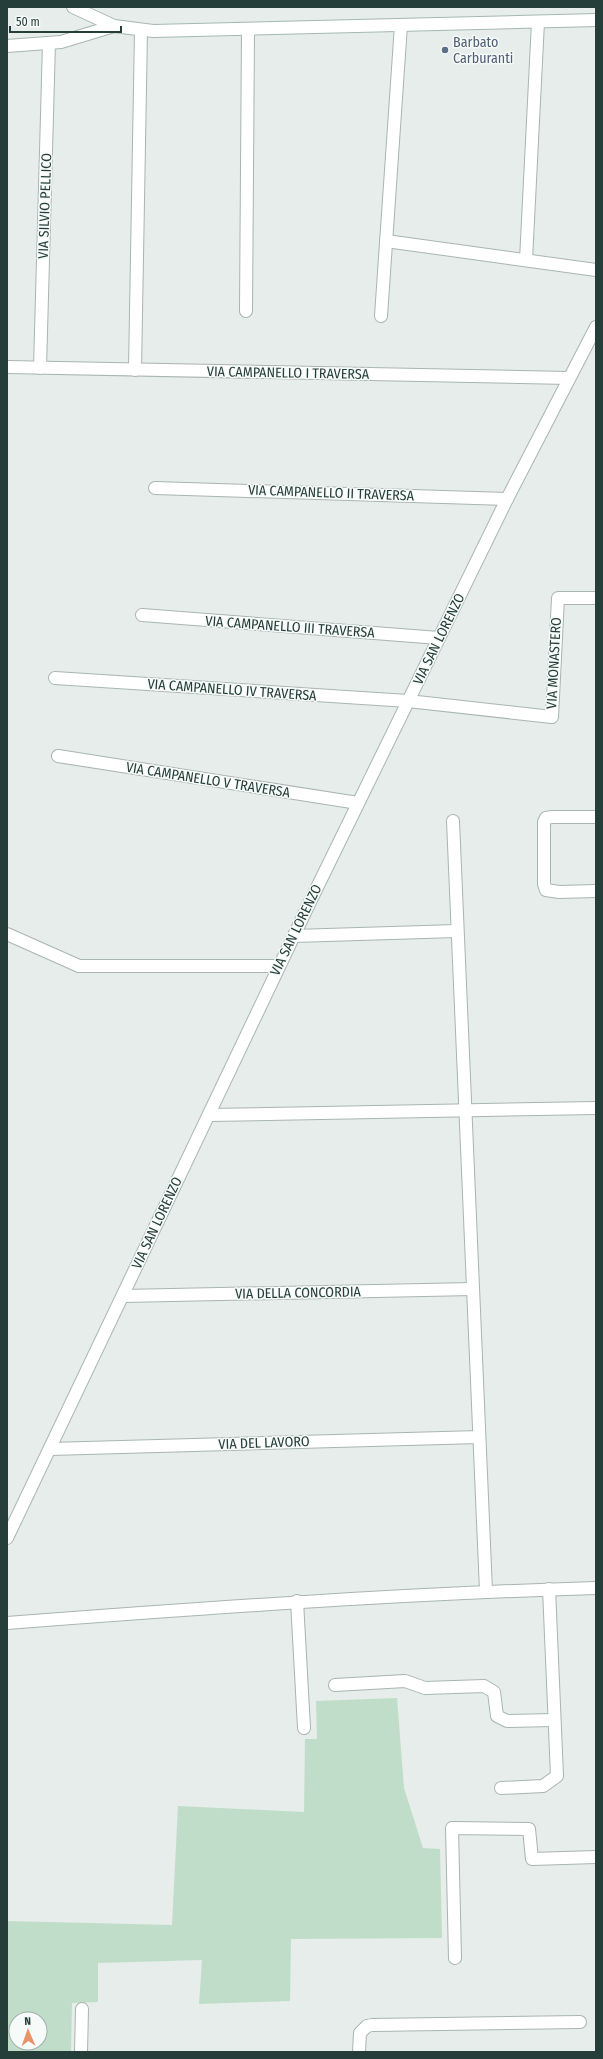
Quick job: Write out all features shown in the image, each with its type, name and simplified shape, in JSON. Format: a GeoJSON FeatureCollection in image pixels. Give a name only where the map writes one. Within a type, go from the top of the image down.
{"type":"FeatureCollection","features":[{"type":"Feature","properties":{"kind":"street"},"geometry":{"type":"LineString","coordinates":[[73,7],[114,26],[153,31],[596,20]]}},
{"type":"Feature","properties":{"kind":"street"},"geometry":{"type":"LineString","coordinates":[[526,260],[538,22]]}},
{"type":"Feature","properties":{"kind":"street"},"geometry":{"type":"LineString","coordinates":[[381,316],[401,25]]}},
{"type":"Feature","properties":{"kind":"street"},"geometry":{"type":"LineString","coordinates":[[7,46],[61,42],[114,26]]}},
{"type":"Feature","properties":{"kind":"street"},"geometry":{"type":"LineString","coordinates":[[246,311],[248,29]]}},
{"type":"Feature","properties":{"kind":"street"},"geometry":{"type":"LineString","coordinates":[[135,370],[141,30]]}},
{"type":"Feature","properties":{"kind":"street","name":"VIA SILVIO PELLICO"},"geometry":{"type":"LineString","coordinates":[[40,368],[49,43]]}},
{"type":"Feature","properties":{"kind":"street"},"geometry":{"type":"LineString","coordinates":[[386,241],[596,270]]}},
{"type":"Feature","properties":{"kind":"street","name":"VIA SAN LORENZO"},"geometry":{"type":"LineString","coordinates":[[7,1538],[358,803],[507,499],[596,327]]}},
{"type":"Feature","properties":{"kind":"street","name":"VIA CAMPANELLO I TRAVERSA"},"geometry":{"type":"LineString","coordinates":[[7,367],[569,378]]}},
{"type":"Feature","properties":{"kind":"street","name":"VIA CAMPANELLO II TRAVERSA"},"geometry":{"type":"LineString","coordinates":[[155,488],[507,499]]}},
{"type":"Feature","properties":{"kind":"street","name":"VIA MONASTERO"},"geometry":{"type":"LineString","coordinates":[[408,701],[552,717],[558,598],[596,598]]}},
{"type":"Feature","properties":{"kind":"street","name":"VIA CAMPANELLO III TRAVERSA"},"geometry":{"type":"LineString","coordinates":[[142,615],[439,638]]}},
{"type":"Feature","properties":{"kind":"street","name":"VIA CAMPANELLO IV TRAVERSA"},"geometry":{"type":"LineString","coordinates":[[55,678],[408,701]]}},
{"type":"Feature","properties":{"kind":"street","name":"VIA CAMPANELLO V TRAVERSA"},"geometry":{"type":"LineString","coordinates":[[58,756],[358,803]]}},
{"type":"Feature","properties":{"kind":"street"},"geometry":{"type":"LineString","coordinates":[[596,817],[546,818],[544,822],[544,884],[546,890],[559,892],[596,891]]}},
{"type":"Feature","properties":{"kind":"street"},"geometry":{"type":"LineString","coordinates":[[453,821],[486,1591]]}},
{"type":"Feature","properties":{"kind":"street"},"geometry":{"type":"LineString","coordinates":[[294,936],[458,931]]}},
{"type":"Feature","properties":{"kind":"street"},"geometry":{"type":"LineString","coordinates":[[7,934],[79,966],[279,966]]}},
{"type":"Feature","properties":{"kind":"street"},"geometry":{"type":"LineString","coordinates":[[209,1115],[596,1108]]}},
{"type":"Feature","properties":{"kind":"street","name":"VIA DELLA CONCORDIA"},"geometry":{"type":"LineString","coordinates":[[123,1296],[473,1289]]}},
{"type":"Feature","properties":{"kind":"street","name":"VIA DEL LAVORO"},"geometry":{"type":"LineString","coordinates":[[50,1449],[479,1437]]}},
{"type":"Feature","properties":{"kind":"street"},"geometry":{"type":"LineString","coordinates":[[7,1623],[297,1602],[486,1591],[596,1588]]}},
{"type":"Feature","properties":{"kind":"street"},"geometry":{"type":"LineString","coordinates":[[501,1788],[543,1786],[557,1776],[549,1589]]}},
{"type":"Feature","properties":{"kind":"street"},"geometry":{"type":"LineString","coordinates":[[297,1602],[304,1728]]}},
{"type":"Feature","properties":{"kind":"street"},"geometry":{"type":"LineString","coordinates":[[334,1685],[405,1681],[425,1688],[484,1686],[494,1692],[496,1716],[507,1721],[554,1720]]}},
{"type":"Feature","properties":{"kind":"street"},"geometry":{"type":"LineString","coordinates":[[455,1958],[452,1828],[529,1829],[532,1859],[596,1857]]}},
{"type":"Feature","properties":{"kind":"street"},"geometry":{"type":"LineString","coordinates":[[81,2052],[82,2009]]}},
{"type":"Feature","properties":{"kind":"street"},"geometry":{"type":"LineString","coordinates":[[359,2052],[360,2033],[367,2026],[372,2025],[580,2022]]}},
{"type":"Feature","properties":{"kind":"green space"},"geometry":{"type":"Polygon","coordinates":[[[397,1698],[404,1788],[423,1848],[440,1849],[442,1938],[291,1939],[290,2001],[199,2004],[202,1960],[98,1963],[98,2002],[72,2003],[71,2052],[7,2052],[7,1921],[172,1925],[178,1806],[304,1812],[305,1739],[317,1739],[316,1701],[397,1698]]]}},
{"type":"Feature","properties":{"kind":"place","name":"Barbato Carburanti"},"geometry":{"type":"Point","coordinates":[445,50]}}]}
